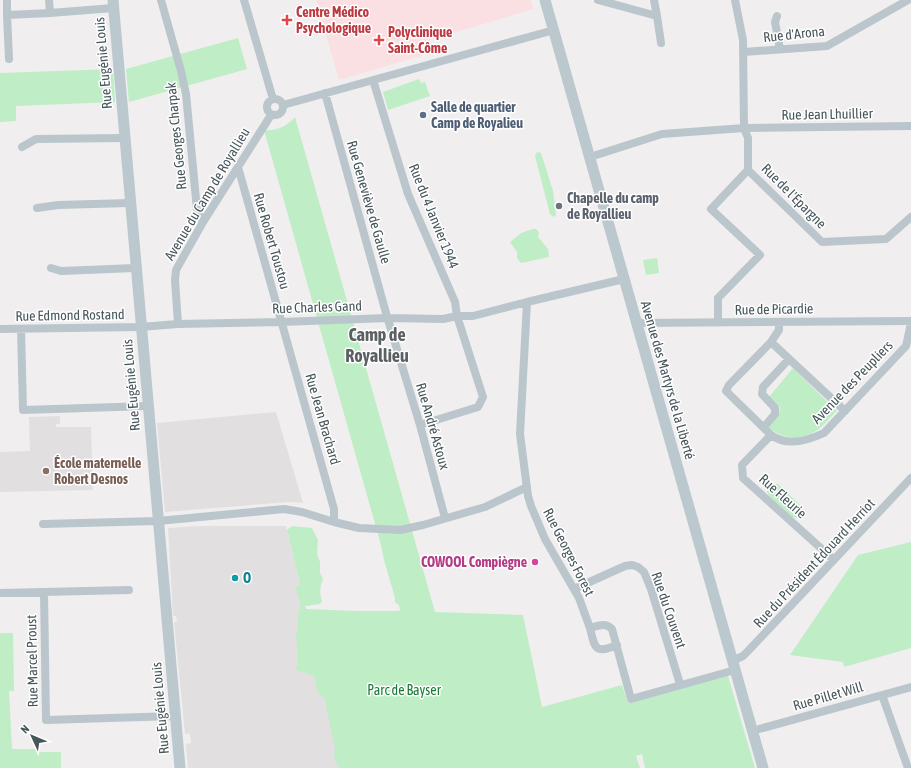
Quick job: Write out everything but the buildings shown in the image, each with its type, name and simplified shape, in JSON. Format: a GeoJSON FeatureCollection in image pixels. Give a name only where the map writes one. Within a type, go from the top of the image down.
{"type":"FeatureCollection","features":[{"type":"Feature","properties":{"kind":"street"},"geometry":{"type":"LineString","coordinates":[[7,0],[9,59]]}},
{"type":"Feature","properties":{"kind":"street"},"geometry":{"type":"LineString","coordinates":[[49,0],[50,13]]}},
{"type":"Feature","properties":{"kind":"street","name":"Rue Georges Charpak"},"geometry":{"type":"LineString","coordinates":[[161,0],[186,94],[197,210],[203,222]]}},
{"type":"Feature","properties":{"kind":"street"},"geometry":{"type":"LineString","coordinates":[[244,0],[273,99]]}},
{"type":"Feature","properties":{"kind":"street","name":"Avenue des Martyrs de la Liberté"},"geometry":{"type":"LineString","coordinates":[[545,0],[763,768]]}},
{"type":"Feature","properties":{"kind":"street"},"geometry":{"type":"LineString","coordinates":[[598,0],[657,16]]}},
{"type":"Feature","properties":{"kind":"street"},"geometry":{"type":"LineString","coordinates":[[654,0],[661,43]]}},
{"type":"Feature","properties":{"kind":"street","name":"Rue de l'Épargne"},"geometry":{"type":"LineString","coordinates":[[735,0],[743,40],[744,128],[748,138],[748,170],[822,242],[886,239],[911,217]]}},
{"type":"Feature","properties":{"kind":"street","name":"Rue d'Arona"},"geometry":{"type":"LineString","coordinates":[[743,52],[827,46],[908,0]]}},
{"type":"Feature","properties":{"kind":"street"},"geometry":{"type":"LineString","coordinates":[[7,15],[50,13],[113,4]]}},
{"type":"Feature","properties":{"kind":"street","name":"Rue Eugénie Louis"},"geometry":{"type":"LineString","coordinates":[[113,4],[140,327],[180,768]]}},
{"type":"Feature","properties":{"kind":"street"},"geometry":{"type":"LineString","coordinates":[[777,16],[776,22],[780,49]]}},
{"type":"Feature","properties":{"kind":"street"},"geometry":{"type":"LineString","coordinates":[[283,105],[554,30]]}},
{"type":"Feature","properties":{"kind":"street","name":"Rue du 4 Janvier 1944"},"geometry":{"type":"LineString","coordinates":[[373,80],[408,194],[455,302],[457,316],[483,397],[478,407],[420,425]]}},
{"type":"Feature","properties":{"kind":"street","name":"Rue Geneviève de Gaulle"},"geometry":{"type":"LineString","coordinates":[[325,93],[388,318]]}},
{"type":"Feature","properties":{"kind":"street"},"geometry":{"type":"LineString","coordinates":[[273,99],[281,101],[283,105],[282,112],[278,115],[268,112],[267,104],[273,99]]}},
{"type":"Feature","properties":{"kind":"street","name":"Avenue du Camp de Royallieu"},"geometry":{"type":"LineString","coordinates":[[178,324],[175,280],[176,270],[203,222],[271,114]]}},
{"type":"Feature","properties":{"kind":"street","name":"Rue Jean Lhuillier"},"geometry":{"type":"LineString","coordinates":[[590,157],[662,134],[744,128],[911,126]]}},
{"type":"Feature","properties":{"kind":"street"},"geometry":{"type":"LineString","coordinates":[[22,147],[36,139],[124,138]]}},
{"type":"Feature","properties":{"kind":"street","name":"Rue Robert Toustou"},"geometry":{"type":"LineString","coordinates":[[238,167],[282,322]]}},
{"type":"Feature","properties":{"kind":"street"},"geometry":{"type":"LineString","coordinates":[[718,323],[718,298],[760,255],[712,209],[748,170]]}},
{"type":"Feature","properties":{"kind":"street"},"geometry":{"type":"LineString","coordinates":[[37,208],[58,205],[130,202]]}},
{"type":"Feature","properties":{"kind":"street"},"geometry":{"type":"LineString","coordinates":[[51,268],[61,271],[135,268]]}},
{"type":"Feature","properties":{"kind":"street","name":"Rue Charles Gand"},"geometry":{"type":"LineString","coordinates":[[178,324],[388,318],[443,319],[457,316],[473,316],[624,279]]}},
{"type":"Feature","properties":{"kind":"street","name":"Rue Georges Forest"},"geometry":{"type":"LineString","coordinates":[[527,302],[520,434],[526,487],[531,506],[545,539],[579,598],[590,628],[594,645],[599,649],[604,650],[617,645]]}},
{"type":"Feature","properties":{"kind":"street","name":"Rue André Astoux"},"geometry":{"type":"LineString","coordinates":[[388,318],[420,425],[445,518]]}},
{"type":"Feature","properties":{"kind":"street","name":"Rue Jean Brachard"},"geometry":{"type":"LineString","coordinates":[[282,322],[334,509],[334,522]]}},
{"type":"Feature","properties":{"kind":"street"},"geometry":{"type":"LineString","coordinates":[[770,435],[764,427],[726,391],[729,385],[771,342],[779,330],[779,322]]}},
{"type":"Feature","properties":{"kind":"street","name":"Rue de Picardie"},"geometry":{"type":"LineString","coordinates":[[636,323],[911,322]]}},
{"type":"Feature","properties":{"kind":"street","name":"Avenue des Peupliers"},"geometry":{"type":"LineString","coordinates":[[770,435],[779,440],[789,442],[812,438],[824,432],[906,346],[911,322]]}},
{"type":"Feature","properties":{"kind":"street"},"geometry":{"type":"LineString","coordinates":[[140,327],[178,324]]}},
{"type":"Feature","properties":{"kind":"street","name":"Rue Edmond Rostand"},"geometry":{"type":"LineString","coordinates":[[0,329],[140,327]]}},
{"type":"Feature","properties":{"kind":"street"},"geometry":{"type":"LineString","coordinates":[[21,329],[23,410],[148,406]]}},
{"type":"Feature","properties":{"kind":"street"},"geometry":{"type":"LineString","coordinates":[[771,342],[845,411]]}},
{"type":"Feature","properties":{"kind":"street"},"geometry":{"type":"LineString","coordinates":[[764,427],[775,414],[775,408],[762,394],[763,387],[789,359]]}},
{"type":"Feature","properties":{"kind":"street","name":"Rue Fleurie"},"geometry":{"type":"LineString","coordinates":[[770,435],[742,465],[743,478],[834,560]]}},
{"type":"Feature","properties":{"kind":"street","name":"Rue du Président Édouard Herriot"},"geometry":{"type":"LineString","coordinates":[[734,665],[911,478]]}},
{"type":"Feature","properties":{"kind":"street"},"geometry":{"type":"LineString","coordinates":[[43,524],[158,522],[284,509],[302,512],[359,528],[400,530],[485,507],[526,487]]}},
{"type":"Feature","properties":{"kind":"street","name":"Rue du Couvent"},"geometry":{"type":"LineString","coordinates":[[574,589],[625,566],[638,566],[644,572],[651,589],[680,684]]}},
{"type":"Feature","properties":{"kind":"street"},"geometry":{"type":"LineString","coordinates":[[0,593],[129,590]]}},
{"type":"Feature","properties":{"kind":"street","name":"Rue Marcel Proust"},"geometry":{"type":"LineString","coordinates":[[44,592],[46,720],[175,716]]}},
{"type":"Feature","properties":{"kind":"street"},"geometry":{"type":"LineString","coordinates":[[590,628],[604,624],[612,629],[631,699],[734,665]]}},
{"type":"Feature","properties":{"kind":"street","name":"Rue Pillet Will"},"geometry":{"type":"LineString","coordinates":[[752,731],[911,687]]}},
{"type":"Feature","properties":{"kind":"street"},"geometry":{"type":"LineString","coordinates":[[882,695],[908,768]]}},
{"type":"Feature","properties":{"kind":"shaded area","name":"Polyclinique Saint-Côme"},"geometry":{"type":"Polygon","coordinates":[[[316,0],[531,0],[533,9],[417,44],[421,56],[339,80],[316,0]]]}},
{"type":"Feature","properties":{"kind":"shaded area"},"geometry":{"type":"Polygon","coordinates":[[[276,412],[303,503],[289,502],[165,512],[157,423],[276,412]]]}},
{"type":"Feature","properties":{"kind":"shaded area","name":"École maternelle Robert Desnos"},"geometry":{"type":"Polygon","coordinates":[[[60,416],[60,424],[56,424],[56,427],[91,427],[93,490],[0,492],[0,452],[30,451],[29,417],[60,416]]]}},
{"type":"Feature","properties":{"kind":"shaded area"},"geometry":{"type":"Polygon","coordinates":[[[199,526],[286,526],[306,609],[340,768],[188,768],[186,744],[191,743],[190,734],[185,734],[174,622],[177,622],[176,616],[173,616],[168,528],[199,526]]]}},
{"type":"Feature","properties":{"kind":"green space"},"geometry":{"type":"Polygon","coordinates":[[[238,38],[247,69],[129,102],[126,69],[238,38]]]}},
{"type":"Feature","properties":{"kind":"green space"},"geometry":{"type":"Polygon","coordinates":[[[113,69],[115,102],[16,106],[16,121],[0,122],[0,73],[113,69]]]}},
{"type":"Feature","properties":{"kind":"green space"},"geometry":{"type":"Polygon","coordinates":[[[419,79],[421,83],[425,82],[430,96],[388,110],[383,92],[419,79]]]}},
{"type":"Feature","properties":{"kind":"green space","name":"Parc de Bayser"},"geometry":{"type":"Polygon","coordinates":[[[295,117],[435,612],[523,615],[542,707],[622,685],[628,703],[728,676],[755,768],[645,768],[642,754],[636,756],[640,768],[339,768],[334,757],[335,748],[324,697],[318,692],[314,676],[296,670],[298,657],[296,636],[298,630],[298,613],[301,606],[296,587],[300,584],[287,530],[292,526],[312,528],[318,540],[317,554],[320,562],[320,573],[323,579],[320,590],[322,601],[320,604],[305,605],[306,609],[400,611],[399,605],[395,602],[381,545],[264,130],[281,128],[295,117]]]}},
{"type":"Feature","properties":{"kind":"green space"},"geometry":{"type":"Polygon","coordinates":[[[537,152],[541,153],[553,191],[556,215],[554,217],[550,214],[535,156],[537,152]]]}},
{"type":"Feature","properties":{"kind":"green space"},"geometry":{"type":"Polygon","coordinates":[[[536,229],[539,232],[538,237],[548,249],[549,257],[521,263],[517,258],[517,252],[510,242],[521,233],[536,229]]]}},
{"type":"Feature","properties":{"kind":"green space"},"geometry":{"type":"Polygon","coordinates":[[[657,258],[659,273],[646,275],[643,260],[657,258]]]}},
{"type":"Feature","properties":{"kind":"green space"},"geometry":{"type":"Polygon","coordinates":[[[793,368],[837,411],[822,427],[816,431],[797,437],[779,434],[768,427],[778,416],[780,410],[780,407],[769,397],[793,368]]]}},
{"type":"Feature","properties":{"kind":"green space"},"geometry":{"type":"Polygon","coordinates":[[[774,484],[778,484],[801,506],[803,509],[797,518],[792,517],[770,497],[767,492],[769,487],[774,484]]]}},
{"type":"Feature","properties":{"kind":"green space"},"geometry":{"type":"Polygon","coordinates":[[[911,542],[911,648],[844,667],[843,662],[790,655],[858,555],[911,542]]]}},
{"type":"Feature","properties":{"kind":"green space"},"geometry":{"type":"Polygon","coordinates":[[[0,633],[13,633],[14,691],[9,691],[12,749],[38,749],[38,752],[61,752],[61,768],[0,768],[0,633]]]}},
{"type":"Feature","properties":{"kind":"place","name":"Centre Médico Psychologique"},"geometry":{"type":"Point","coordinates":[287,20]}},
{"type":"Feature","properties":{"kind":"place","name":"Polyclinique Saint-Côme"},"geometry":{"type":"Point","coordinates":[379,40]}},
{"type":"Feature","properties":{"kind":"place","name":"Salle de quartier Camp de Royalieu"},"geometry":{"type":"Point","coordinates":[423,115]}},
{"type":"Feature","properties":{"kind":"place","name":"Chapelle du camp de Royallieu"},"geometry":{"type":"Point","coordinates":[559,206]}},
{"type":"Feature","properties":{"kind":"place","name":"École maternelle Robert Desnos"},"geometry":{"type":"Point","coordinates":[46,471]}},
{"type":"Feature","properties":{"kind":"place","name":"COWOOL Compiègne"},"geometry":{"type":"Point","coordinates":[535,562]}},
{"type":"Feature","properties":{"kind":"place","name":"O"},"geometry":{"type":"Point","coordinates":[235,578]}},
{"type":"Feature","properties":{"kind":"district","name":"Camp de Royallieu"},"geometry":{"type":"Point","coordinates":[377,344]}}]}
